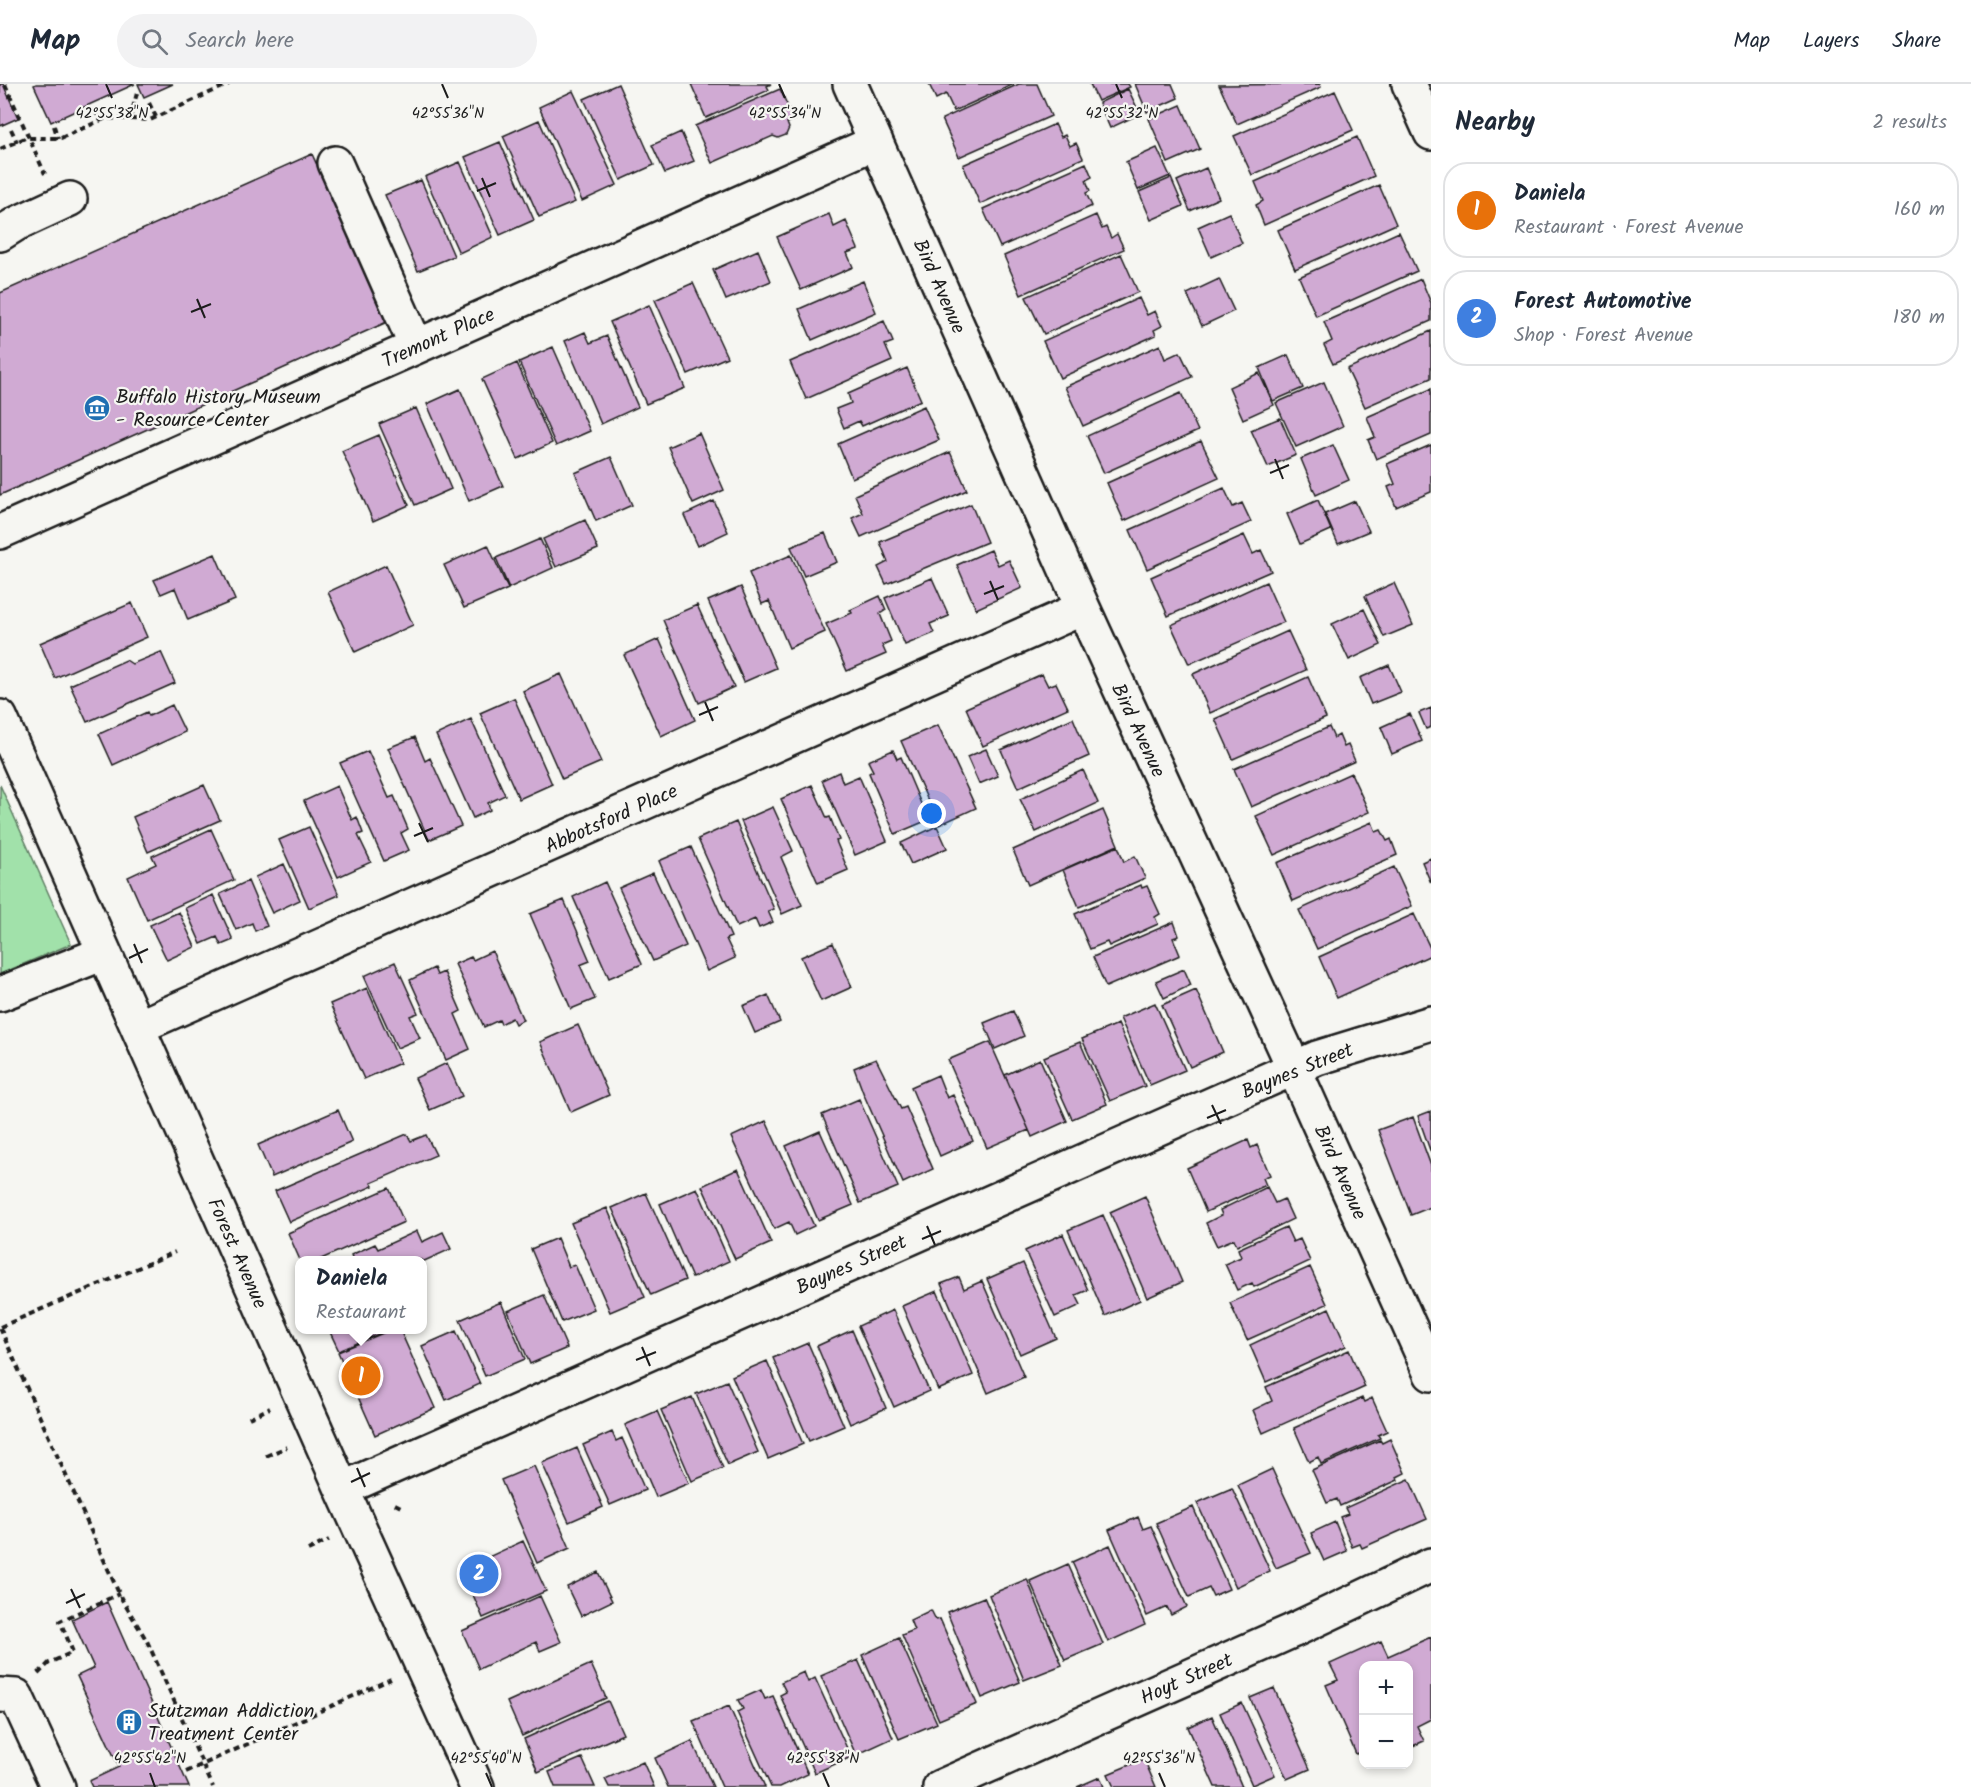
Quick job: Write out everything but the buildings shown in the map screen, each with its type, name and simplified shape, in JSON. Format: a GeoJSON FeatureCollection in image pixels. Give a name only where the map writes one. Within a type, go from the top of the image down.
{"type":"FeatureCollection","features":[{"type":"Feature","properties":{"kind":"street","name":"Bird Avenue"},"geometry":{"type":"LineString","coordinates":[[850,84],[1083,608],[1294,1068],[1431,1374]]}},
{"type":"Feature","properties":{"kind":"street"},"geometry":{"type":"LineString","coordinates":[[1409,84],[1431,133]]}},
{"type":"Feature","properties":{"kind":"street","name":"Tremont Place"},"geometry":{"type":"LineString","coordinates":[[0,532],[876,142]]}},
{"type":"Feature","properties":{"kind":"street"},"geometry":{"type":"LineString","coordinates":[[335,163],[416,346]]}},
{"type":"Feature","properties":{"kind":"street"},"geometry":{"type":"LineString","coordinates":[[0,234],[70,199]]}},
{"type":"Feature","properties":{"kind":"street","name":"Abbotsford Place"},"geometry":{"type":"LineString","coordinates":[[138,1027],[1083,608]]}},
{"type":"Feature","properties":{"kind":"street","name":"Forest Avenue"},"geometry":{"type":"LineString","coordinates":[[0,717],[342,1489],[477,1787]]}},
{"type":"Feature","properties":{"kind":"street"},"geometry":{"type":"LineString","coordinates":[[0,994],[104,953]]}},
{"type":"Feature","properties":{"kind":"street","name":"Baynes Street"},"geometry":{"type":"LineString","coordinates":[[342,1489],[1317,1058],[1431,1023]]}},
{"type":"Feature","properties":{"kind":"street","name":"Hoyt Street"},"geometry":{"type":"LineString","coordinates":[[940,1787],[1292,1631],[1431,1565]]}},
{"type":"Feature","properties":{"kind":"street"},"geometry":{"type":"LineString","coordinates":[[0,1695],[16,1696],[58,1787]]}},
{"type":"Feature","properties":{"kind":"path"},"geometry":{"type":"LineString","coordinates":[[5,84],[40,162]]}},
{"type":"Feature","properties":{"kind":"path"},"geometry":{"type":"LineString","coordinates":[[0,149],[29,138],[58,139],[106,118],[150,120],[229,84]]}},
{"type":"Feature","properties":{"kind":"path"},"geometry":{"type":"LineString","coordinates":[[130,119],[136,93]]}},
{"type":"Feature","properties":{"kind":"path"},"geometry":{"type":"LineString","coordinates":[[149,103],[156,117]]}},
{"type":"Feature","properties":{"kind":"path"},"geometry":{"type":"LineString","coordinates":[[95,110],[100,120]]}},
{"type":"Feature","properties":{"kind":"path"},"geometry":{"type":"LineString","coordinates":[[54,126],[58,139]]}},
{"type":"Feature","properties":{"kind":"path"},"geometry":{"type":"LineString","coordinates":[[11,129],[17,142]]}},
{"type":"Feature","properties":{"kind":"path"},"geometry":{"type":"LineString","coordinates":[[175,1252],[0,1327],[119,1594],[147,1641],[213,1787]]}},
{"type":"Feature","properties":{"kind":"path"},"geometry":{"type":"LineString","coordinates":[[249,1418],[277,1405]]}},
{"type":"Feature","properties":{"kind":"path"},"geometry":{"type":"LineString","coordinates":[[266,1456],[294,1444]]}},
{"type":"Feature","properties":{"kind":"path"},"geometry":{"type":"LineString","coordinates":[[395,1504],[401,1507]]}},
{"type":"Feature","properties":{"kind":"path"},"geometry":{"type":"LineString","coordinates":[[308,1550],[334,1538]]}},
{"type":"Feature","properties":{"kind":"path"},"geometry":{"type":"LineString","coordinates":[[49,1663],[73,1652],[60,1621],[119,1594]]}},
{"type":"Feature","properties":{"kind":"path"},"geometry":{"type":"LineString","coordinates":[[186,1772],[396,1677]]}},
{"type":"Feature","properties":{"kind":"green space"},"geometry":{"type":"Polygon","coordinates":[[[0,785],[71,944],[0,974],[0,785]]]}},
{"type":"Feature","properties":{"kind":"place","name":"Buffalo History Museum - Resource Center"},"geometry":{"type":"Point","coordinates":[97,408]}},
{"type":"Feature","properties":{"kind":"place","name":"Daniela"},"geometry":{"type":"Point","coordinates":[361,1376]}},
{"type":"Feature","properties":{"kind":"place","name":"Forest Automotive"},"geometry":{"type":"Point","coordinates":[479,1574]}},
{"type":"Feature","properties":{"kind":"place","name":"Stutzman Addiction Treatment Center"},"geometry":{"type":"Point","coordinates":[129,1722]}}]}
